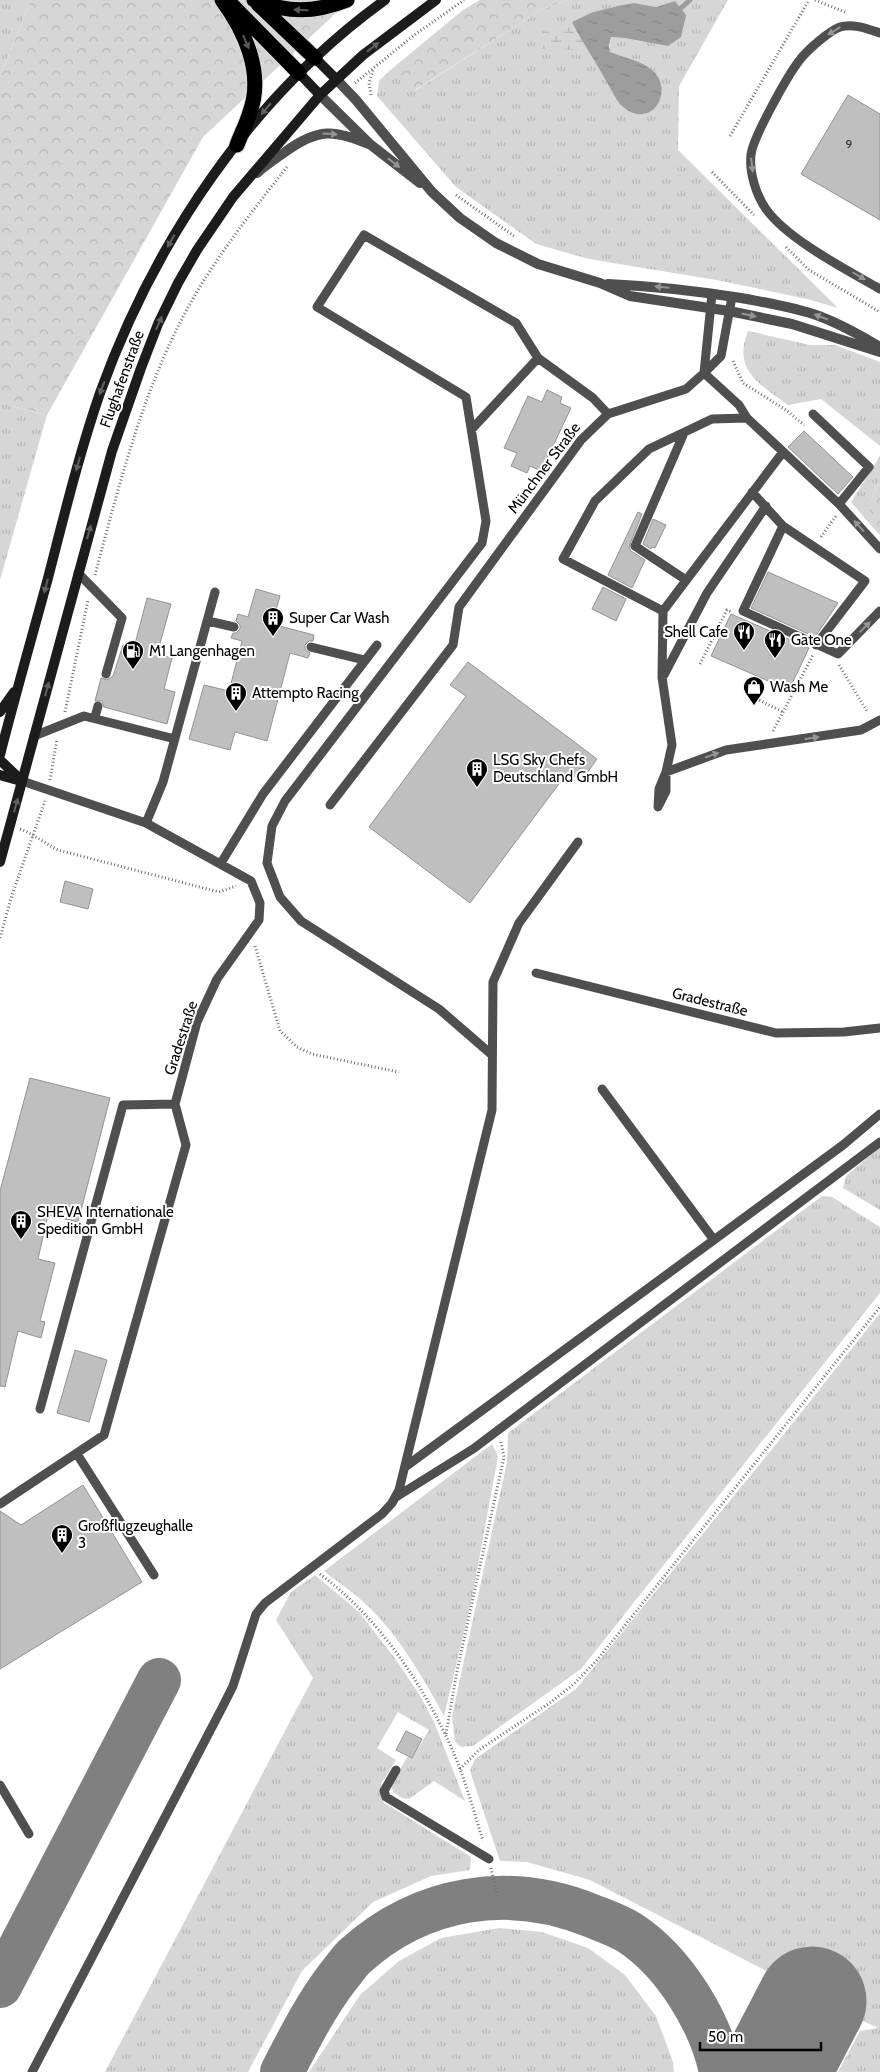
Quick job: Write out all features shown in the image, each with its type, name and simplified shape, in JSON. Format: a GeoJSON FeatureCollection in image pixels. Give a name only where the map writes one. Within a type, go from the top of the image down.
{"type":"FeatureCollection","features":[{"type":"Feature","properties":{"kind":"highway"},"geometry":{"type":"LineString","coordinates":[[222,0],[247,43],[254,66],[251,111],[237,145]]}},
{"type":"Feature","properties":{"kind":"highway"},"geometry":{"type":"LineString","coordinates":[[228,0],[299,73]]}},
{"type":"Feature","properties":{"kind":"highway"},"geometry":{"type":"LineString","coordinates":[[254,0],[270,6],[309,10],[328,8],[347,0]]}},
{"type":"Feature","properties":{"kind":"highway"},"geometry":{"type":"LineString","coordinates":[[254,0],[315,58]]}},
{"type":"Feature","properties":{"kind":"main road","name":"Flughafenstraße"},"geometry":{"type":"LineString","coordinates":[[0,755],[85,440],[115,354],[141,296],[173,236],[210,180],[268,107],[315,58],[385,0]]}},
{"type":"Feature","properties":{"kind":"main road","name":"Flughafenstraße"},"geometry":{"type":"LineString","coordinates":[[0,862],[112,450],[158,324],[197,250],[233,197],[320,94],[385,37],[436,0]]}},
{"type":"Feature","properties":{"kind":"main road"},"geometry":{"type":"LineString","coordinates":[[315,58],[336,79]]}},
{"type":"Feature","properties":{"kind":"main road"},"geometry":{"type":"LineString","coordinates":[[299,73],[320,94]]}},
{"type":"Feature","properties":{"kind":"main road"},"geometry":{"type":"LineString","coordinates":[[0,712],[19,685]]}},
{"type":"Feature","properties":{"kind":"main road"},"geometry":{"type":"LineString","coordinates":[[0,760],[22,781]]}},
{"type":"Feature","properties":{"kind":"main road"},"geometry":{"type":"LineString","coordinates":[[0,775],[22,781]]}},
{"type":"Feature","properties":{"kind":"street"},"geometry":{"type":"LineString","coordinates":[[336,79],[356,100],[432,192]]}},
{"type":"Feature","properties":{"kind":"street"},"geometry":{"type":"LineString","coordinates":[[320,94],[371,145],[432,192],[460,218],[496,242],[538,264],[600,283],[630,296],[729,311],[817,330],[880,352]]}},
{"type":"Feature","properties":{"kind":"street"},"geometry":{"type":"LineString","coordinates":[[233,197],[264,167],[310,136],[320,134],[351,136],[371,145]]}},
{"type":"Feature","properties":{"kind":"street"},"geometry":{"type":"LineString","coordinates":[[600,283],[664,287],[766,303],[818,316],[849,329],[880,347]]}},
{"type":"Feature","properties":{"kind":"lane"},"geometry":{"type":"LineString","coordinates":[[880,33],[864,27],[840,27],[812,46],[798,62],[767,116],[750,154],[754,184],[766,209],[789,231],[822,255],[880,289]]}},
{"type":"Feature","properties":{"kind":"lane"},"geometry":{"type":"LineString","coordinates":[[492,1054],[440,1009],[301,921],[280,897],[267,863],[272,826],[285,801],[482,543],[486,521],[466,397],[317,307],[364,235],[516,323],[538,358],[593,398],[608,414]]}},
{"type":"Feature","properties":{"kind":"lane"},"geometry":{"type":"LineString","coordinates":[[712,294],[704,373],[739,405],[748,418],[783,452],[841,505],[880,549]]}},
{"type":"Feature","properties":{"kind":"lane","name":"Münchner Straße"},"geometry":{"type":"LineString","coordinates":[[330,805],[453,646],[459,607],[581,440],[608,414],[686,389],[704,373],[721,356],[732,297]]}},
{"type":"Feature","properties":{"kind":"lane"},"geometry":{"type":"LineString","coordinates":[[472,429],[538,358]]}},
{"type":"Feature","properties":{"kind":"lane"},"geometry":{"type":"LineString","coordinates":[[813,414],[869,467],[841,505]]}},
{"type":"Feature","properties":{"kind":"lane"},"geometry":{"type":"LineString","coordinates":[[663,611],[563,559],[595,501],[649,449],[712,419],[748,418]]}},
{"type":"Feature","properties":{"kind":"lane"},"geometry":{"type":"LineString","coordinates":[[684,432],[636,546],[686,580]]}},
{"type":"Feature","properties":{"kind":"lane"},"geometry":{"type":"LineString","coordinates":[[783,452],[663,611],[662,677],[672,745],[666,772],[726,750],[861,730],[877,721]]}},
{"type":"Feature","properties":{"kind":"lane"},"geometry":{"type":"LineString","coordinates":[[752,492],[783,526],[865,581],[817,645]]}},
{"type":"Feature","properties":{"kind":"lane"},"geometry":{"type":"LineString","coordinates":[[662,677],[707,593],[766,506]]}},
{"type":"Feature","properties":{"kind":"lane"},"geometry":{"type":"LineString","coordinates":[[783,526],[742,611],[838,654],[880,611]]}},
{"type":"Feature","properties":{"kind":"lane"},"geometry":{"type":"LineString","coordinates":[[78,573],[122,618],[106,674]]}},
{"type":"Feature","properties":{"kind":"lane"},"geometry":{"type":"LineString","coordinates":[[146,823],[163,782],[215,592]]}},
{"type":"Feature","properties":{"kind":"lane"},"geometry":{"type":"LineString","coordinates":[[208,621],[234,627]]}},
{"type":"Feature","properties":{"kind":"lane"},"geometry":{"type":"LineString","coordinates":[[221,862],[263,794],[377,645]]}},
{"type":"Feature","properties":{"kind":"lane"},"geometry":{"type":"LineString","coordinates":[[311,647],[365,660]]}},
{"type":"Feature","properties":{"kind":"lane"},"geometry":{"type":"LineString","coordinates":[[94,717],[98,706]]}},
{"type":"Feature","properties":{"kind":"lane"},"geometry":{"type":"LineString","coordinates":[[34,736],[84,716],[175,738]]}},
{"type":"Feature","properties":{"kind":"lane"},"geometry":{"type":"LineString","coordinates":[[22,781],[48,792],[146,823],[221,862],[251,881]]}},
{"type":"Feature","properties":{"kind":"lane"},"geometry":{"type":"LineString","coordinates":[[32,2072],[223,1706],[235,1679],[256,1614],[265,1603],[382,1514],[396,1497],[405,1467],[492,1110],[493,982],[519,923],[578,842]]}},
{"type":"Feature","properties":{"kind":"lane","name":"Gradestraße"},"geometry":{"type":"LineString","coordinates":[[175,1104],[197,1022],[217,979],[259,920],[260,903],[251,881]]}},
{"type":"Feature","properties":{"kind":"lane","name":"Gradestraße"},"geometry":{"type":"LineString","coordinates":[[536,973],[776,1033],[844,1032],[880,1028]]}},
{"type":"Feature","properties":{"kind":"lane"},"geometry":{"type":"LineString","coordinates":[[602,1088],[714,1240]]}},
{"type":"Feature","properties":{"kind":"lane"},"geometry":{"type":"LineString","coordinates":[[0,1504],[104,1435],[186,1145],[175,1104],[123,1105],[40,1409]]}},
{"type":"Feature","properties":{"kind":"lane"},"geometry":{"type":"LineString","coordinates":[[405,1467],[843,1145],[880,1114]]}},
{"type":"Feature","properties":{"kind":"lane"},"geometry":{"type":"LineString","coordinates":[[396,1497],[473,1449],[880,1142]]}},
{"type":"Feature","properties":{"kind":"lane"},"geometry":{"type":"LineString","coordinates":[[77,1454],[154,1575]]}},
{"type":"Feature","properties":{"kind":"lane"},"geometry":{"type":"LineString","coordinates":[[396,1770],[384,1791],[386,1797],[489,1859]]}},
{"type":"Feature","properties":{"kind":"lane"},"geometry":{"type":"LineString","coordinates":[[0,1785],[29,1834]]}},
{"type":"Feature","properties":{"kind":"path"},"geometry":{"type":"LineString","coordinates":[[375,100],[369,93],[369,82],[373,70],[413,36],[464,0]]}},
{"type":"Feature","properties":{"kind":"path"},"geometry":{"type":"LineString","coordinates":[[730,136],[809,0]]}},
{"type":"Feature","properties":{"kind":"path"},"geometry":{"type":"LineString","coordinates":[[0,938],[48,792],[57,739],[92,586],[120,481],[147,400],[171,343],[198,290],[289,165]]}},
{"type":"Feature","properties":{"kind":"path"},"geometry":{"type":"LineString","coordinates":[[449,190],[518,238]]}},
{"type":"Feature","properties":{"kind":"path"},"geometry":{"type":"LineString","coordinates":[[732,354],[733,364],[743,383],[786,410],[807,427]]}},
{"type":"Feature","properties":{"kind":"path"},"geometry":{"type":"LineString","coordinates":[[815,544],[841,505]]}},
{"type":"Feature","properties":{"kind":"path"},"geometry":{"type":"LineString","coordinates":[[700,664],[727,610],[736,614]]}},
{"type":"Feature","properties":{"kind":"path"},"geometry":{"type":"LineString","coordinates":[[766,745],[817,645]]}},
{"type":"Feature","properties":{"kind":"path"},"geometry":{"type":"LineString","coordinates":[[834,658],[877,721]]}},
{"type":"Feature","properties":{"kind":"path"},"geometry":{"type":"LineString","coordinates":[[753,697],[783,712]]}},
{"type":"Feature","properties":{"kind":"path"},"geometry":{"type":"LineString","coordinates":[[34,834],[43,842],[58,850],[219,892],[251,881]]}},
{"type":"Feature","properties":{"kind":"path"},"geometry":{"type":"LineString","coordinates":[[251,933],[280,1031],[298,1047],[312,1054],[398,1072]]}},
{"type":"Feature","properties":{"kind":"path"},"geometry":{"type":"LineString","coordinates":[[460,1769],[479,1750],[551,1702],[574,1684],[598,1658],[880,1307]]}},
{"type":"Feature","properties":{"kind":"path"},"geometry":{"type":"LineString","coordinates":[[446,1735],[457,1671],[504,1457],[498,1430]]}},
{"type":"Feature","properties":{"kind":"path"},"geometry":{"type":"LineString","coordinates":[[311,1568],[344,1594],[366,1616],[420,1686],[446,1735],[460,1769],[489,1859],[498,1898]]}},
{"type":"Feature","properties":{"kind":"green space"},"geometry":{"type":"Polygon","coordinates":[[[0,0],[31,0],[0,76],[0,0]]]}},
{"type":"Feature","properties":{"kind":"green space"},"geometry":{"type":"Polygon","coordinates":[[[31,0],[350,0],[203,137],[47,415],[0,403],[0,76],[31,0]]]}},
{"type":"Feature","properties":{"kind":"green space"},"geometry":{"type":"Polygon","coordinates":[[[480,0],[567,0],[541,10],[415,90],[388,72],[463,10],[480,0]]]}},
{"type":"Feature","properties":{"kind":"green space"},"geometry":{"type":"Polygon","coordinates":[[[567,0],[728,0],[679,86],[678,150],[838,308],[807,299],[722,281],[589,259],[536,244],[456,187],[377,96],[379,81],[388,72],[416,90],[541,10],[567,0]],[[675,1],[656,7],[634,3],[593,12],[605,78],[615,97],[621,57],[609,52],[611,37],[625,38],[675,1]]]}},
{"type":"Feature","properties":{"kind":"green space"},"geometry":{"type":"Polygon","coordinates":[[[572,22],[587,50],[541,49],[536,45],[545,29],[572,22]]]}},
{"type":"Feature","properties":{"kind":"green space"},"geometry":{"type":"Polygon","coordinates":[[[748,331],[810,345],[835,345],[880,362],[880,446],[821,399],[788,405],[759,383],[746,366],[744,345],[748,331]]]}},
{"type":"Feature","properties":{"kind":"green space"},"geometry":{"type":"Polygon","coordinates":[[[0,403],[47,415],[0,580],[0,403]]]}},
{"type":"Feature","properties":{"kind":"green space"},"geometry":{"type":"Polygon","coordinates":[[[880,456],[880,480],[869,505],[869,523],[851,502],[880,456]]]}},
{"type":"Feature","properties":{"kind":"green space"},"geometry":{"type":"Polygon","coordinates":[[[880,480],[880,535],[869,523],[869,505],[880,480]]]}},
{"type":"Feature","properties":{"kind":"green space"},"geometry":{"type":"Polygon","coordinates":[[[880,1147],[880,1210],[843,1188],[846,1176],[880,1147]]]}},
{"type":"Feature","properties":{"kind":"green space"},"geometry":{"type":"Polygon","coordinates":[[[822,1196],[832,1197],[880,1227],[880,1293],[581,1669],[473,1746],[461,1747],[455,1742],[452,1716],[507,1462],[508,1433],[822,1196]]]}},
{"type":"Feature","properties":{"kind":"green space"},"geometry":{"type":"Polygon","coordinates":[[[880,1313],[880,2072],[838,2072],[860,2031],[878,2028],[848,2014],[857,1996],[791,1961],[782,1979],[590,1880],[527,1862],[500,1861],[470,1771],[475,1759],[576,1689],[777,1443],[880,1313]]]}},
{"type":"Feature","properties":{"kind":"green space"},"geometry":{"type":"Polygon","coordinates":[[[492,1444],[498,1456],[472,1598],[444,1716],[420,1673],[392,1633],[365,1603],[324,1571],[492,1444]]]}},
{"type":"Feature","properties":{"kind":"green space"},"geometry":{"type":"Polygon","coordinates":[[[315,1575],[359,1612],[396,1660],[419,1694],[434,1722],[465,1801],[434,1781],[409,1799],[402,1798],[393,1792],[391,1784],[408,1756],[412,1758],[429,1730],[398,1712],[377,1748],[396,1760],[381,1784],[383,1802],[471,1857],[470,1870],[431,1876],[373,1902],[302,1971],[248,2072],[105,2072],[313,1678],[276,1620],[291,1592],[315,1575]]]}},
{"type":"Feature","properties":{"kind":"green space"},"geometry":{"type":"Polygon","coordinates":[[[499,1928],[542,1932],[588,1948],[625,1975],[656,2016],[673,2062],[674,2072],[309,2072],[360,1995],[399,1961],[441,1938],[499,1928]]]}},
{"type":"Feature","properties":{"kind":"water"},"geometry":{"type":"Polygon","coordinates":[[[675,1],[686,15],[681,37],[668,46],[611,37],[610,52],[632,59],[652,70],[661,86],[661,95],[653,110],[637,114],[627,110],[617,100],[572,22],[593,12],[618,6],[634,3],[656,7],[675,1]]]}},
{"type":"Feature","properties":{"kind":"building"},"geometry":{"type":"Polygon","coordinates":[[[848,95],[880,114],[880,220],[801,174],[848,95]]]}},
{"type":"Feature","properties":{"kind":"building"},"geometry":{"type":"Polygon","coordinates":[[[547,390],[562,397],[560,403],[571,408],[541,471],[530,466],[527,473],[511,466],[517,453],[504,448],[528,396],[542,402],[547,390]]]}},
{"type":"Feature","properties":{"kind":"building"},"geometry":{"type":"Polygon","coordinates":[[[804,431],[853,477],[838,494],[788,447],[804,431]]]}},
{"type":"Feature","properties":{"kind":"building"},"geometry":{"type":"Polygon","coordinates":[[[638,512],[642,514],[629,547],[631,551],[645,560],[632,588],[608,575],[638,512]]]}},
{"type":"Feature","properties":{"kind":"building"},"geometry":{"type":"Polygon","coordinates":[[[653,519],[666,525],[655,548],[652,547],[651,549],[643,544],[653,519]]]}},
{"type":"Feature","properties":{"kind":"building"},"geometry":{"type":"Polygon","coordinates":[[[768,572],[838,603],[815,637],[751,608],[768,572]]]}},
{"type":"Feature","properties":{"kind":"building"},"geometry":{"type":"Polygon","coordinates":[[[603,587],[626,599],[616,621],[592,609],[603,587]]]}},
{"type":"Feature","properties":{"kind":"building","name":"Attempto Racing"},"geometry":{"type":"Polygon","coordinates":[[[256,589],[280,596],[272,624],[314,635],[313,641],[309,641],[305,645],[305,649],[310,653],[308,658],[290,653],[267,741],[235,732],[230,750],[189,739],[204,685],[229,691],[242,641],[231,638],[233,633],[240,629],[240,625],[236,621],[238,614],[248,617],[256,589]]]}},
{"type":"Feature","properties":{"kind":"building"},"geometry":{"type":"Polygon","coordinates":[[[147,598],[171,604],[157,654],[172,658],[164,689],[175,692],[167,724],[104,707],[102,701],[95,701],[101,678],[107,680],[113,676],[123,645],[134,648],[147,598]]]}},
{"type":"Feature","properties":{"kind":"building"},"geometry":{"type":"Polygon","coordinates":[[[731,614],[809,648],[789,690],[711,656],[731,614]]]}},
{"type":"Feature","properties":{"kind":"building","name":"LSG Sky Chefs Deutschland GmbH"},"geometry":{"type":"Polygon","coordinates":[[[468,662],[597,759],[587,773],[580,768],[573,778],[567,773],[470,903],[369,827],[466,696],[450,685],[468,662]]]}},
{"type":"Feature","properties":{"kind":"building"},"geometry":{"type":"Polygon","coordinates":[[[65,881],[93,889],[88,909],[60,902],[65,881]]]}},
{"type":"Feature","properties":{"kind":"building","name":"SHEVA Internationale Spedition GmbH"},"geometry":{"type":"Polygon","coordinates":[[[30,1078],[110,1098],[78,1222],[48,1215],[38,1259],[55,1263],[40,1321],[45,1322],[41,1338],[18,1331],[5,1387],[0,1386],[0,1191],[30,1078]]]}},
{"type":"Feature","properties":{"kind":"building"},"geometry":{"type":"Polygon","coordinates":[[[75,1350],[107,1360],[89,1422],[57,1413],[75,1350]]]}},
{"type":"Feature","properties":{"kind":"building","name":"Großflugzeughalle 3"},"geometry":{"type":"Polygon","coordinates":[[[83,1485],[142,1582],[0,1669],[0,1511],[21,1525],[83,1485]]]}},
{"type":"Feature","properties":{"kind":"building"},"geometry":{"type":"Polygon","coordinates":[[[406,1731],[422,1739],[412,1758],[396,1750],[406,1731]]]}},
{"type":"Feature","properties":{"kind":"waterway"},"geometry":{"type":"LineString","coordinates":[[681,8],[690,0]]}},
{"type":"Feature","properties":{"kind":"taxiway"},"geometry":{"type":"LineString","coordinates":[[0,1986],[159,1680]]}},
{"type":"Feature","properties":{"kind":"taxiway"},"geometry":{"type":"LineString","coordinates":[[282,2072],[322,2000],[337,1978],[354,1957],[380,1936],[408,1920],[437,1908],[467,1901],[498,1898],[529,1899],[561,1905],[617,1926],[646,1945],[661,1960],[688,1995],[709,2033],[721,2072]]}},
{"type":"Feature","properties":{"kind":"runway"},"geometry":{"type":"LineString","coordinates":[[775,2072],[812,2001]]}},
{"type":"Feature","properties":{"kind":"place","name":"Super Car Wash"},"geometry":{"type":"Point","coordinates":[273,637]}},
{"type":"Feature","properties":{"kind":"place","name":"Shell Cafe"},"geometry":{"type":"Point","coordinates":[744,651]}},
{"type":"Feature","properties":{"kind":"place","name":"Gate One"},"geometry":{"type":"Point","coordinates":[775,659]}},
{"type":"Feature","properties":{"kind":"place","name":"M1 Langenhagen"},"geometry":{"type":"Point","coordinates":[133,670]}},
{"type":"Feature","properties":{"kind":"place","name":"Wash Me"},"geometry":{"type":"Point","coordinates":[754,706]}},
{"type":"Feature","properties":{"kind":"place","name":"Attempto Racing"},"geometry":{"type":"Point","coordinates":[236,712]}},
{"type":"Feature","properties":{"kind":"place","name":"LSG Sky Chefs Deutschland GmbH"},"geometry":{"type":"Point","coordinates":[477,788]}},
{"type":"Feature","properties":{"kind":"place","name":"SHEVA Internationale Spedition GmbH"},"geometry":{"type":"Point","coordinates":[21,1240]}},
{"type":"Feature","properties":{"kind":"place","name":"Großflugzeughalle 3"},"geometry":{"type":"Point","coordinates":[62,1554]}}]}
